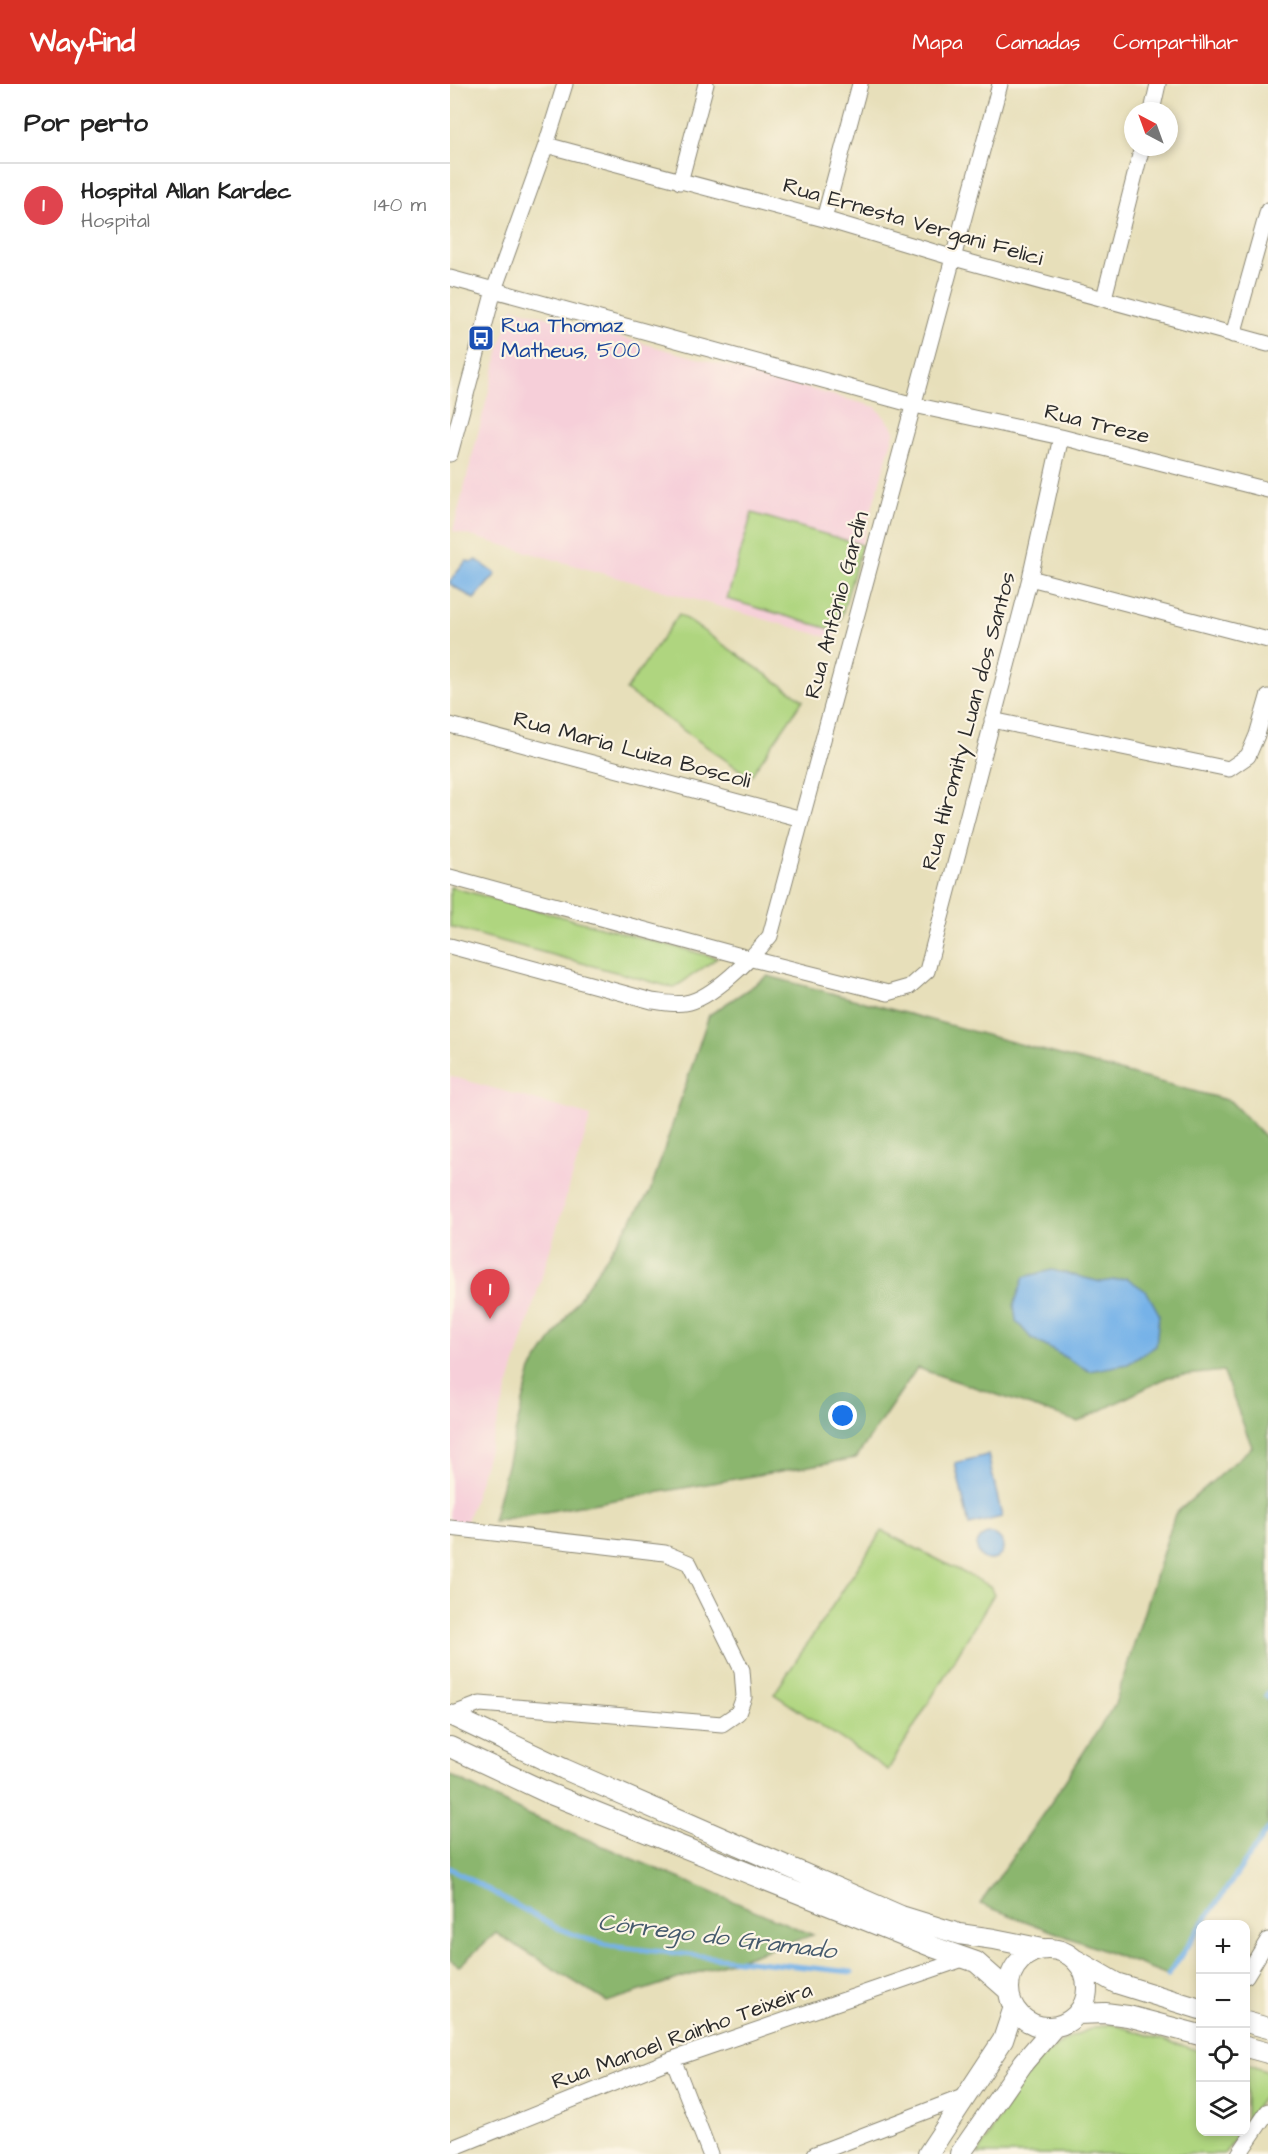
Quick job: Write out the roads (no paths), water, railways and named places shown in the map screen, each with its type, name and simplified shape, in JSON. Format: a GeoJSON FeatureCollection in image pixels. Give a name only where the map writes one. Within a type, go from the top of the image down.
{"type":"FeatureCollection","features":[{"type":"Feature","properties":{"kind":"main road"},"geometry":{"type":"LineString","coordinates":[[451,1715],[564,1769],[901,1916],[959,1934],[1057,1950],[1116,1983],[1196,2009]]}},
{"type":"Feature","properties":{"kind":"main road"},"geometry":{"type":"LineString","coordinates":[[450,1746],[548,1793],[933,1947],[966,1958],[985,1968],[1028,2021],[1040,2026],[1054,2026]]}},
{"type":"Feature","properties":{"kind":"main road"},"geometry":{"type":"LineString","coordinates":[[928,2154],[1003,2040],[1011,1999],[1011,1976],[1018,1963],[1030,1954],[1043,1949]]}},
{"type":"Feature","properties":{"kind":"main road"},"geometry":{"type":"LineString","coordinates":[[1073,1958],[1085,1977],[1087,1990],[1084,2003],[1077,2014]]}},
{"type":"Feature","properties":{"kind":"main road"},"geometry":{"type":"LineString","coordinates":[[960,2154],[1024,2062],[1054,2026],[1077,2014],[1105,2013],[1128,2016],[1196,2034]]}},
{"type":"Feature","properties":{"kind":"main road"},"geometry":{"type":"LineString","coordinates":[[1250,2023],[1268,2028]]}},
{"type":"Feature","properties":{"kind":"main road"},"geometry":{"type":"LineString","coordinates":[[1250,2048],[1268,2053]]}},
{"type":"Feature","properties":{"kind":"street"},"geometry":{"type":"LineString","coordinates":[[450,454],[454,422],[494,290],[546,145],[565,84]]}},
{"type":"Feature","properties":{"kind":"street"},"geometry":{"type":"LineString","coordinates":[[680,182],[706,84]]}},
{"type":"Feature","properties":{"kind":"street"},"geometry":{"type":"LineString","coordinates":[[824,219],[860,84]]}},
{"type":"Feature","properties":{"kind":"street","name":"Rua Antônio Gardin"},"geometry":{"type":"LineString","coordinates":[[450,946],[652,1001],[686,1003],[705,995],[752,959],[770,936],[1000,84]]}},
{"type":"Feature","properties":{"kind":"street"},"geometry":{"type":"LineString","coordinates":[[1154,102],[1158,84]]}},
{"type":"Feature","properties":{"kind":"street","name":"Rua Ernesta Vergani Felici"},"geometry":{"type":"LineString","coordinates":[[546,145],[824,219],[954,258],[1268,344]]}},
{"type":"Feature","properties":{"kind":"street"},"geometry":{"type":"LineString","coordinates":[[1104,298],[1140,156]]}},
{"type":"Feature","properties":{"kind":"street"},"geometry":{"type":"LineString","coordinates":[[1233,335],[1268,210]]}},
{"type":"Feature","properties":{"kind":"street","name":"Rua Treze"},"geometry":{"type":"LineString","coordinates":[[450,278],[914,405],[1061,437],[1268,490]]}},
{"type":"Feature","properties":{"kind":"street","name":"Rua Hiromity Luan dos Santos"},"geometry":{"type":"LineString","coordinates":[[752,959],[888,993],[909,987],[927,971],[1030,578],[1061,437]]}},
{"type":"Feature","properties":{"kind":"street"},"geometry":{"type":"LineString","coordinates":[[1030,578],[1268,640]]}},
{"type":"Feature","properties":{"kind":"street"},"geometry":{"type":"LineString","coordinates":[[992,720],[1229,769],[1248,756],[1268,697]]}},
{"type":"Feature","properties":{"kind":"street","name":"Rua Maria Luiza Boscoli"},"geometry":{"type":"LineString","coordinates":[[450,725],[802,819]]}},
{"type":"Feature","properties":{"kind":"street"},"geometry":{"type":"LineString","coordinates":[[450,877],[752,959]]}},
{"type":"Feature","properties":{"kind":"street"},"geometry":{"type":"LineString","coordinates":[[450,1528],[665,1553],[689,1563],[742,1670],[744,1698],[738,1713],[722,1724],[480,1704],[451,1715]]}},
{"type":"Feature","properties":{"kind":"street"},"geometry":{"type":"LineString","coordinates":[[1246,1974],[1268,1940]]}},
{"type":"Feature","properties":{"kind":"street","name":"Rua Manoel Rainho Teixeira"},"geometry":{"type":"LineString","coordinates":[[450,2149],[673,2059],[966,1958]]}},
{"type":"Feature","properties":{"kind":"street"},"geometry":{"type":"LineString","coordinates":[[673,2059],[710,2154]]}},
{"type":"Feature","properties":{"kind":"street"},"geometry":{"type":"LineString","coordinates":[[815,2154],[968,2095]]}},
{"type":"Feature","properties":{"kind":"street"},"geometry":{"type":"LineString","coordinates":[[1239,2154],[1268,2111]]}},
{"type":"Feature","properties":{"kind":"water"},"geometry":{"type":"Polygon","coordinates":[[[477,560],[496,574],[474,599],[450,584],[450,581],[466,561],[477,560]]]}},
{"type":"Feature","properties":{"kind":"water"},"geometry":{"type":"Polygon","coordinates":[[[1052,1270],[1101,1282],[1127,1278],[1147,1292],[1159,1314],[1156,1346],[1128,1364],[1089,1371],[1031,1338],[1016,1321],[1014,1305],[1024,1277],[1052,1270]]]}},
{"type":"Feature","properties":{"kind":"water"},"geometry":{"type":"Polygon","coordinates":[[[988,1455],[1002,1517],[969,1525],[955,1463],[988,1455]]]}},
{"type":"Feature","properties":{"kind":"water"},"geometry":{"type":"Polygon","coordinates":[[[990,1534],[999,1538],[1003,1547],[999,1556],[990,1560],[981,1556],[977,1547],[981,1538],[990,1534]]]}},
{"type":"Feature","properties":{"kind":"waterway"},"geometry":{"type":"LineString","coordinates":[[1268,1693],[1266,1696],[1268,1697]]}},
{"type":"Feature","properties":{"kind":"waterway"},"geometry":{"type":"LineString","coordinates":[[1205,1920],[1268,1829]]}},
{"type":"Feature","properties":{"kind":"waterway","name":"Córrego do Gramado"},"geometry":{"type":"LineString","coordinates":[[450,1868],[555,1927],[586,1939],[617,1947],[852,1972]]}},
{"type":"Feature","properties":{"kind":"waterway"},"geometry":{"type":"LineString","coordinates":[[1168,1975],[1196,1933]]}},
{"type":"Feature","properties":{"kind":"place","name":"Rua Thomaz Matheus, 500"},"geometry":{"type":"Point","coordinates":[481,338]}},
{"type":"Feature","properties":{"kind":"place","name":"Hospital Allan Kardec"},"geometry":{"type":"Point","coordinates":[490,1319]}}]}
